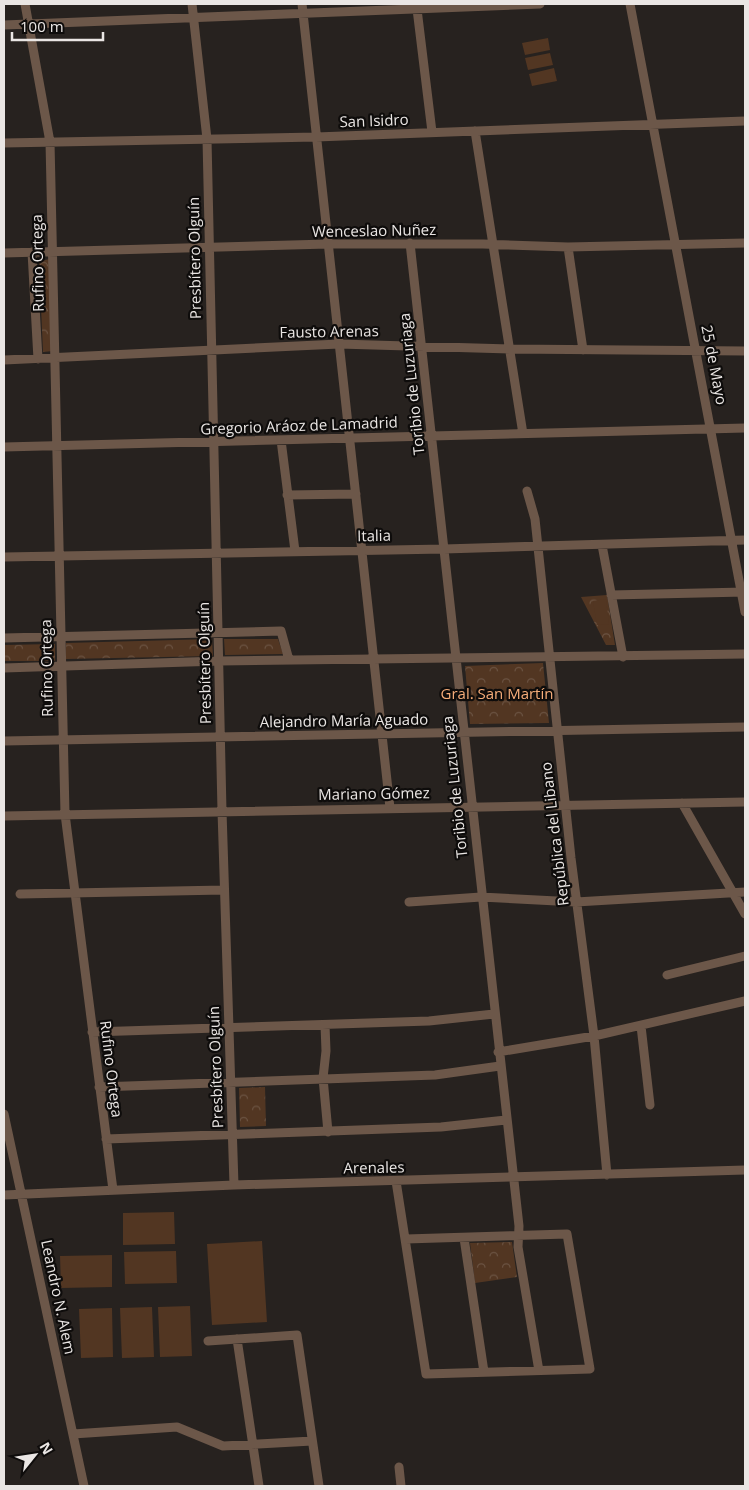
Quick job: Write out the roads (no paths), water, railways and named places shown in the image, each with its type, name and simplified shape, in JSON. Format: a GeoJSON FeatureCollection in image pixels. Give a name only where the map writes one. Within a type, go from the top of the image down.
{"type":"FeatureCollection","features":[{"type":"Feature","properties":{"kind":"street","name":"Rufino Ortega"},"geometry":{"type":"LineString","coordinates":[[25,4],[50,142],[65,814],[113,1190]]}},
{"type":"Feature","properties":{"kind":"street","name":"Presbítero Olguín"},"geometry":{"type":"LineString","coordinates":[[192,4],[207,139],[210,350],[217,553],[224,890],[234,1185]]}},
{"type":"Feature","properties":{"kind":"street"},"geometry":{"type":"LineString","coordinates":[[302,4],[390,808]]}},
{"type":"Feature","properties":{"kind":"street"},"geometry":{"type":"LineString","coordinates":[[4,25],[303,14],[394,7],[417,9],[538,4]]}},
{"type":"Feature","properties":{"kind":"street","name":"25 de Mayo"},"geometry":{"type":"LineString","coordinates":[[630,4],[744,592],[745,612]]}},
{"type":"Feature","properties":{"kind":"street"},"geometry":{"type":"LineString","coordinates":[[417,9],[432,132]]}},
{"type":"Feature","properties":{"kind":"street","name":"San Isidro"},"geometry":{"type":"LineString","coordinates":[[4,143],[316,137],[745,122]]}},
{"type":"Feature","properties":{"kind":"street"},"geometry":{"type":"LineString","coordinates":[[475,131],[523,434]]}},
{"type":"Feature","properties":{"kind":"street","name":"Wenceslao Nuñez"},"geometry":{"type":"LineString","coordinates":[[4,253],[328,244],[494,244],[568,247],[745,243]]}},
{"type":"Feature","properties":{"kind":"street","name":"Toribio de Luzuriaga"},"geometry":{"type":"LineString","coordinates":[[410,244],[506,1120],[518,1247],[539,1371]]}},
{"type":"Feature","properties":{"kind":"street"},"geometry":{"type":"LineString","coordinates":[[568,247],[583,350]]}},
{"type":"Feature","properties":{"kind":"street","name":"Rufino Ortega"},"geometry":{"type":"LineString","coordinates":[[32,252],[38,359]]}},
{"type":"Feature","properties":{"kind":"street","name":"Fausto Arenas"},"geometry":{"type":"LineString","coordinates":[[4,360],[339,344],[510,349],[745,351]]}},
{"type":"Feature","properties":{"kind":"street","name":"Gregorio Aráoz de Lamadrid"},"geometry":{"type":"LineString","coordinates":[[4,447],[745,428]]}},
{"type":"Feature","properties":{"kind":"street"},"geometry":{"type":"LineString","coordinates":[[280,440],[295,551]]}},
{"type":"Feature","properties":{"kind":"street","name":"República del Libano"},"geometry":{"type":"LineString","coordinates":[[527,491],[535,519],[576,902],[594,1036],[607,1175]]}},
{"type":"Feature","properties":{"kind":"street"},"geometry":{"type":"LineString","coordinates":[[287,495],[356,494]]}},
{"type":"Feature","properties":{"kind":"street","name":"Italia"},"geometry":{"type":"LineString","coordinates":[[4,557],[444,549],[745,540]]}},
{"type":"Feature","properties":{"kind":"street"},"geometry":{"type":"LineString","coordinates":[[602,545],[623,657]]}},
{"type":"Feature","properties":{"kind":"street"},"geometry":{"type":"LineString","coordinates":[[612,595],[744,592]]}},
{"type":"Feature","properties":{"kind":"street"},"geometry":{"type":"LineString","coordinates":[[4,638],[218,631],[282,631],[289,660]]}},
{"type":"Feature","properties":{"kind":"street"},"geometry":{"type":"LineString","coordinates":[[4,668],[289,660],[745,654]]}},
{"type":"Feature","properties":{"kind":"street","name":"Alejandro María Aguado"},"geometry":{"type":"LineString","coordinates":[[4,740],[745,728]]}},
{"type":"Feature","properties":{"kind":"street","name":"Mariano Gómez"},"geometry":{"type":"LineString","coordinates":[[4,816],[745,802]]}},
{"type":"Feature","properties":{"kind":"street"},"geometry":{"type":"LineString","coordinates":[[682,803],[745,914]]}},
{"type":"Feature","properties":{"kind":"street"},"geometry":{"type":"LineString","coordinates":[[20,894],[224,890]]}},
{"type":"Feature","properties":{"kind":"street"},"geometry":{"type":"LineString","coordinates":[[409,902],[481,897],[576,902],[745,892]]}},
{"type":"Feature","properties":{"kind":"street"},"geometry":{"type":"LineString","coordinates":[[667,975],[745,956]]}},
{"type":"Feature","properties":{"kind":"street"},"geometry":{"type":"LineString","coordinates":[[498,1052],[594,1036],[745,1001]]}},
{"type":"Feature","properties":{"kind":"street"},"geometry":{"type":"LineString","coordinates":[[92,1032],[429,1021],[494,1014]]}},
{"type":"Feature","properties":{"kind":"street"},"geometry":{"type":"LineString","coordinates":[[325,1025],[326,1051],[323,1078],[328,1132]]}},
{"type":"Feature","properties":{"kind":"street"},"geometry":{"type":"LineString","coordinates":[[642,1026],[650,1105]]}},
{"type":"Feature","properties":{"kind":"street"},"geometry":{"type":"LineString","coordinates":[[99,1088],[230,1081],[435,1075],[500,1066]]}},
{"type":"Feature","properties":{"kind":"street","name":"Leandro N. Alem"},"geometry":{"type":"LineString","coordinates":[[4,1114],[84,1486]]}},
{"type":"Feature","properties":{"kind":"street"},"geometry":{"type":"LineString","coordinates":[[106,1140],[441,1127],[506,1120]]}},
{"type":"Feature","properties":{"kind":"street","name":"Arenales"},"geometry":{"type":"LineString","coordinates":[[4,1195],[234,1185],[745,1170]]}},
{"type":"Feature","properties":{"kind":"street"},"geometry":{"type":"LineString","coordinates":[[396,1181],[426,1374],[590,1369],[567,1234],[406,1239]]}},
{"type":"Feature","properties":{"kind":"street"},"geometry":{"type":"LineString","coordinates":[[464,1238],[484,1372]]}},
{"type":"Feature","properties":{"kind":"street"},"geometry":{"type":"LineString","coordinates":[[208,1341],[297,1335],[319,1486]]}},
{"type":"Feature","properties":{"kind":"street"},"geometry":{"type":"LineString","coordinates":[[238,1339],[259,1486]]}},
{"type":"Feature","properties":{"kind":"street"},"geometry":{"type":"LineString","coordinates":[[73,1434],[176,1428],[190,1431],[212,1443],[223,1446],[312,1441]]}},
{"type":"Feature","properties":{"kind":"street"},"geometry":{"type":"LineString","coordinates":[[399,1467],[401,1486]]}},
{"type":"Feature","properties":{"kind":"park label","name":"Gral. San Martín"},"geometry":{"type":"Point","coordinates":[497,694]}}]}
